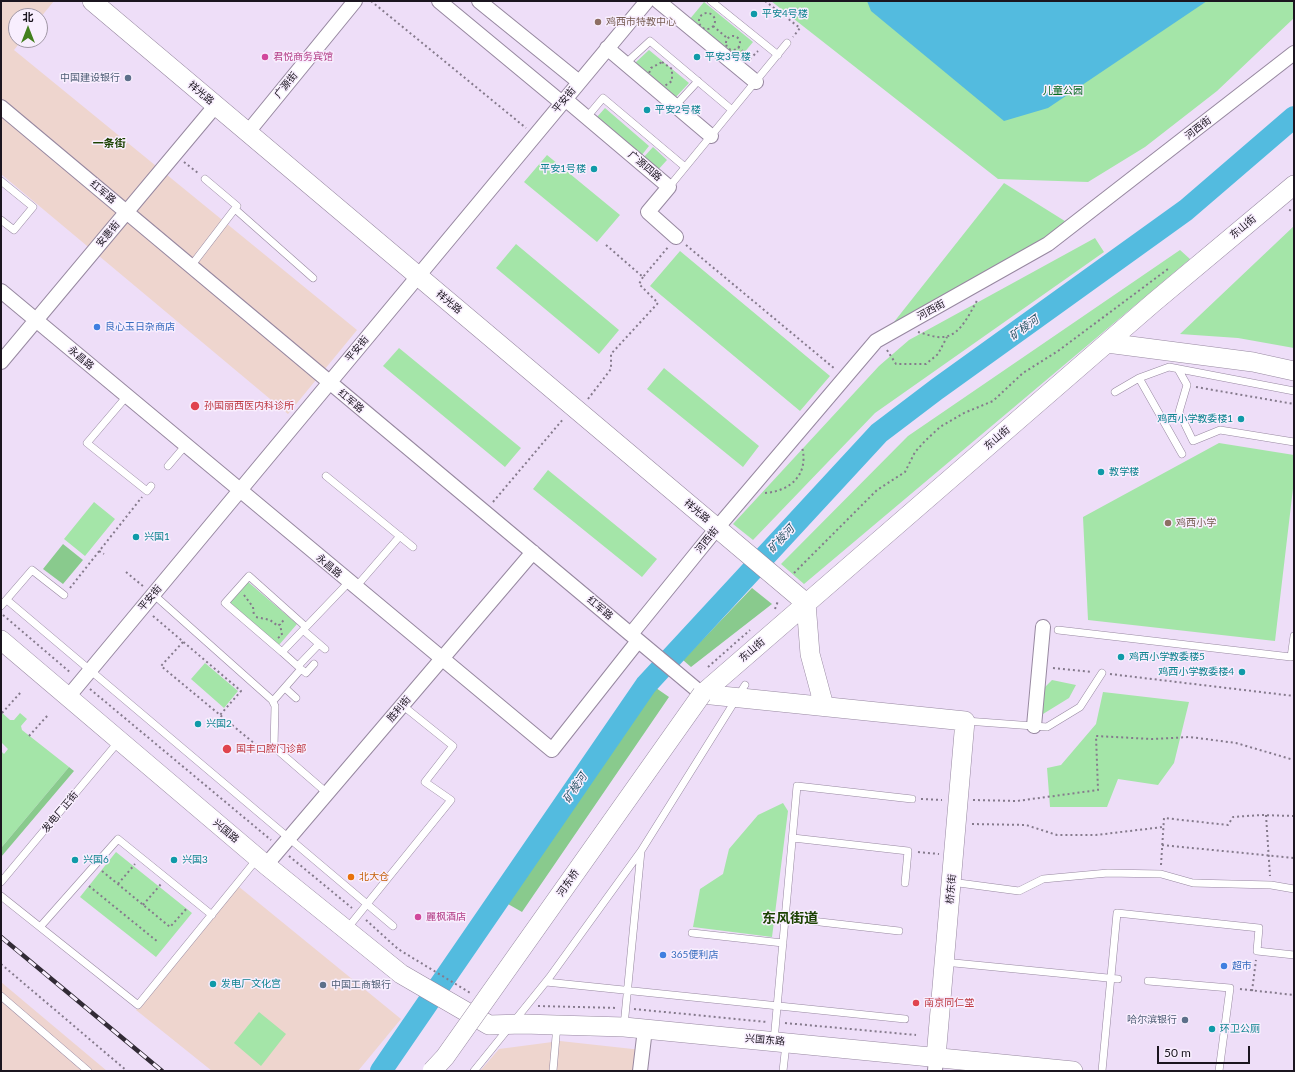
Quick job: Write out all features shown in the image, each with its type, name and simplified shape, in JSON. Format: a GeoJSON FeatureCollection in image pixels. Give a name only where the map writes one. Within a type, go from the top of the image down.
{"type":"FeatureCollection","features":[{"type":"Feature","properties":{"kind":"main road","name":"祥光路"},"geometry":{"type":"LineString","coordinates":[[92,1],[806,603]]}},
{"type":"Feature","properties":{"kind":"main road","name":"东山街"},"geometry":{"type":"LineString","coordinates":[[696,689],[806,603],[1108,342],[1294,185]]}},
{"type":"Feature","properties":{"kind":"main road"},"geometry":{"type":"LineString","coordinates":[[1108,342],[1253,362],[1294,371]]}},
{"type":"Feature","properties":{"kind":"main road"},"geometry":{"type":"LineString","coordinates":[[806,603],[810,654],[824,706]]}},
{"type":"Feature","properties":{"kind":"main road","name":"兴国路"},"geometry":{"type":"LineString","coordinates":[[1,640],[262,862],[346,930],[401,974],[460,1008]]}},
{"type":"Feature","properties":{"kind":"main road"},"geometry":{"type":"LineString","coordinates":[[696,689],[741,691],[824,706],[965,721]]}},
{"type":"Feature","properties":{"kind":"main road","name":"河东桥"},"geometry":{"type":"LineString","coordinates":[[432,1071],[458,1037],[696,689]]}},
{"type":"Feature","properties":{"kind":"main road","name":"桥东街"},"geometry":{"type":"LineString","coordinates":[[935,1064],[965,721]]}},
{"type":"Feature","properties":{"kind":"main road","name":"兴国东路"},"geometry":{"type":"LineString","coordinates":[[460,1008],[489,1025],[557,1025],[625,1018],[645,1029],[780,1041],[935,1064],[1073,1071]]}},
{"type":"Feature","properties":{"kind":"street","name":"广源街"},"geometry":{"type":"LineString","coordinates":[[248,132],[355,1]]}},
{"type":"Feature","properties":{"kind":"street","name":"广源四路"},"geometry":{"type":"LineString","coordinates":[[439,1],[564,101],[588,117],[669,187],[648,212],[676,237]]}},
{"type":"Feature","properties":{"kind":"street"},"geometry":{"type":"LineString","coordinates":[[479,1],[579,82]]}},
{"type":"Feature","properties":{"kind":"street","name":"平安街"},"geometry":{"type":"LineString","coordinates":[[68,697],[647,1]]}},
{"type":"Feature","properties":{"kind":"street"},"geometry":{"type":"LineString","coordinates":[[658,1],[756,82]]}},
{"type":"Feature","properties":{"kind":"street"},"geometry":{"type":"LineString","coordinates":[[607,48],[711,136]]}},
{"type":"Feature","properties":{"kind":"street","name":"河西街"},"geometry":{"type":"LineString","coordinates":[[633,637],[717,528],[874,344],[902,326],[1048,244],[1294,53]]}},
{"type":"Feature","properties":{"kind":"street","name":"安惠街"},"geometry":{"type":"LineString","coordinates":[[1,362],[216,105]]}},
{"type":"Feature","properties":{"kind":"street","name":"红军路"},"geometry":{"type":"LineString","coordinates":[[1,107],[696,689]]}},
{"type":"Feature","properties":{"kind":"street","name":"永昌路"},"geometry":{"type":"LineString","coordinates":[[1,291],[441,660],[552,750],[633,637]]}},
{"type":"Feature","properties":{"kind":"street","name":"胜利街"},"geometry":{"type":"LineString","coordinates":[[262,862],[285,843],[533,552]]}},
{"type":"Feature","properties":{"kind":"street"},"geometry":{"type":"LineString","coordinates":[[1034,726],[1043,627]]}},
{"type":"Feature","properties":{"kind":"street"},"geometry":{"type":"LineString","coordinates":[[640,1071],[645,1029]]}},
{"type":"Feature","properties":{"kind":"lane"},"geometry":{"type":"LineString","coordinates":[[711,1],[778,55]]}},
{"type":"Feature","properties":{"kind":"lane"},"geometry":{"type":"LineString","coordinates":[[625,64],[650,41],[732,110]]}},
{"type":"Feature","properties":{"kind":"lane"},"geometry":{"type":"LineString","coordinates":[[669,187],[787,43]]}},
{"type":"Feature","properties":{"kind":"lane"},"geometry":{"type":"LineString","coordinates":[[675,106],[698,81]]}},
{"type":"Feature","properties":{"kind":"lane"},"geometry":{"type":"LineString","coordinates":[[588,117],[603,98],[685,167]]}},
{"type":"Feature","properties":{"kind":"lane"},"geometry":{"type":"LineString","coordinates":[[191,266],[238,206],[205,179]]}},
{"type":"Feature","properties":{"kind":"lane"},"geometry":{"type":"LineString","coordinates":[[1,181],[33,207],[14,230],[1,220]]}},
{"type":"Feature","properties":{"kind":"lane"},"geometry":{"type":"LineString","coordinates":[[235,208],[313,278]]}},
{"type":"Feature","properties":{"kind":"lane"},"geometry":{"type":"LineString","coordinates":[[1115,392],[1138,378],[1169,367],[1294,391]]}},
{"type":"Feature","properties":{"kind":"lane"},"geometry":{"type":"LineString","coordinates":[[1178,369],[1187,385],[1178,412],[1193,441],[1220,430],[1294,442]]}},
{"type":"Feature","properties":{"kind":"lane"},"geometry":{"type":"LineString","coordinates":[[1138,378],[1182,454]]}},
{"type":"Feature","properties":{"kind":"lane"},"geometry":{"type":"LineString","coordinates":[[126,396],[87,443],[149,489]]}},
{"type":"Feature","properties":{"kind":"lane"},"geometry":{"type":"LineString","coordinates":[[168,466],[186,446]]}},
{"type":"Feature","properties":{"kind":"lane"},"geometry":{"type":"LineString","coordinates":[[326,476],[413,547]]}},
{"type":"Feature","properties":{"kind":"lane"},"geometry":{"type":"LineString","coordinates":[[282,652],[304,628],[352,585],[400,536]]}},
{"type":"Feature","properties":{"kind":"lane"},"geometry":{"type":"LineString","coordinates":[[1,606],[32,570],[64,595]]}},
{"type":"Feature","properties":{"kind":"lane"},"geometry":{"type":"LineString","coordinates":[[273,701],[300,668],[322,646],[291,613],[248,576],[225,602],[282,652],[300,668],[306,674],[314,664]]}},
{"type":"Feature","properties":{"kind":"lane"},"geometry":{"type":"LineString","coordinates":[[153,594],[273,701],[275,706],[274,747],[327,793]]}},
{"type":"Feature","properties":{"kind":"lane"},"geometry":{"type":"LineString","coordinates":[[7,600],[90,670],[285,843],[393,926]]}},
{"type":"Feature","properties":{"kind":"lane"},"geometry":{"type":"LineString","coordinates":[[1058,630],[1293,657],[1294,636]]}},
{"type":"Feature","properties":{"kind":"lane"},"geometry":{"type":"LineString","coordinates":[[965,721],[1047,727],[1080,707],[1102,674]]}},
{"type":"Feature","properties":{"kind":"lane"},"geometry":{"type":"LineString","coordinates":[[285,688],[296,698]]}},
{"type":"Feature","properties":{"kind":"lane"},"geometry":{"type":"LineString","coordinates":[[474,1071],[546,982],[641,850],[741,691]]}},
{"type":"Feature","properties":{"kind":"lane"},"geometry":{"type":"LineString","coordinates":[[346,930],[451,800],[426,782],[453,746],[402,705]]}},
{"type":"Feature","properties":{"kind":"lane","name":"发电厂正街"},"geometry":{"type":"LineString","coordinates":[[1,882],[120,741]]}},
{"type":"Feature","properties":{"kind":"lane"},"geometry":{"type":"LineString","coordinates":[[783,1071],[780,1041],[775,1022],[797,786],[912,799]]}},
{"type":"Feature","properties":{"kind":"lane"},"geometry":{"type":"LineString","coordinates":[[793,838],[908,851],[905,883]]}},
{"type":"Feature","properties":{"kind":"lane"},"geometry":{"type":"LineString","coordinates":[[40,928],[118,839],[212,915]]}},
{"type":"Feature","properties":{"kind":"lane"},"geometry":{"type":"LineString","coordinates":[[625,1018],[641,850]]}},
{"type":"Feature","properties":{"kind":"lane"},"geometry":{"type":"LineString","coordinates":[[1,896],[138,1005],[212,915],[262,862]]}},
{"type":"Feature","properties":{"kind":"lane"},"geometry":{"type":"LineString","coordinates":[[951,882],[1019,891],[1043,880],[1108,873],[1161,874],[1193,883],[1270,886],[1294,889]]}},
{"type":"Feature","properties":{"kind":"lane"},"geometry":{"type":"LineString","coordinates":[[1102,1071],[1114,978],[1117,913],[1259,928],[1257,951],[1294,955]]}},
{"type":"Feature","properties":{"kind":"lane"},"geometry":{"type":"LineString","coordinates":[[785,918],[899,931]]}},
{"type":"Feature","properties":{"kind":"lane"},"geometry":{"type":"LineString","coordinates":[[692,933],[783,943]]}},
{"type":"Feature","properties":{"kind":"lane"},"geometry":{"type":"LineString","coordinates":[[944,962],[1114,978]]}},
{"type":"Feature","properties":{"kind":"lane"},"geometry":{"type":"LineString","coordinates":[[1148,981],[1230,988],[1219,1071]]}},
{"type":"Feature","properties":{"kind":"lane"},"geometry":{"type":"LineString","coordinates":[[546,982],[905,1019]]}},
{"type":"Feature","properties":{"kind":"lane"},"geometry":{"type":"LineString","coordinates":[[1,996],[88,1071]]}},
{"type":"Feature","properties":{"kind":"lane"},"geometry":{"type":"LineString","coordinates":[[553,1071],[557,1025]]}},
{"type":"Feature","properties":{"kind":"path"},"geometry":{"type":"LineString","coordinates":[[370,1],[535,135]]}},
{"type":"Feature","properties":{"kind":"path"},"geometry":{"type":"LineString","coordinates":[[766,1],[800,28],[787,43]]}},
{"type":"Feature","properties":{"kind":"path"},"geometry":{"type":"LineString","coordinates":[[705,14],[712,15],[715,20],[713,26],[708,28],[703,27],[700,23],[701,16],[705,14]]}},
{"type":"Feature","properties":{"kind":"path"},"geometry":{"type":"LineString","coordinates":[[713,26],[727,39]]}},
{"type":"Feature","properties":{"kind":"path"},"geometry":{"type":"LineString","coordinates":[[733,36],[737,37],[740,43],[734,50],[729,49],[726,46],[727,39],[733,36]]}},
{"type":"Feature","properties":{"kind":"path"},"geometry":{"type":"LineString","coordinates":[[741,70],[764,44]]}},
{"type":"Feature","properties":{"kind":"path"},"geometry":{"type":"LineString","coordinates":[[738,47],[751,58]]}},
{"type":"Feature","properties":{"kind":"path"},"geometry":{"type":"LineString","coordinates":[[175,154],[205,179]]}},
{"type":"Feature","properties":{"kind":"path"},"geometry":{"type":"LineString","coordinates":[[485,512],[590,396],[611,369],[611,354],[658,303],[639,284],[676,237],[845,377]]}},
{"type":"Feature","properties":{"kind":"path"},"geometry":{"type":"LineString","coordinates":[[606,245],[643,277]]}},
{"type":"Feature","properties":{"kind":"path"},"geometry":{"type":"LineString","coordinates":[[771,612],[776,608],[783,583],[877,490],[905,472],[916,452],[940,427],[964,413],[993,402],[1023,373],[1058,351],[1169,268]]}},
{"type":"Feature","properties":{"kind":"path"},"geometry":{"type":"LineString","coordinates":[[874,344],[886,348],[896,364],[926,364],[938,354],[947,336],[959,328],[992,276]]}},
{"type":"Feature","properties":{"kind":"path"},"geometry":{"type":"LineString","coordinates":[[902,326],[934,336],[947,336]]}},
{"type":"Feature","properties":{"kind":"path"},"geometry":{"type":"LineString","coordinates":[[1187,385],[1294,404]]}},
{"type":"Feature","properties":{"kind":"path"},"geometry":{"type":"LineString","coordinates":[[746,494],[773,492],[789,486],[798,478],[805,458],[798,433]]}},
{"type":"Feature","properties":{"kind":"path"},"geometry":{"type":"LineString","coordinates":[[64,595],[149,489]]}},
{"type":"Feature","properties":{"kind":"path"},"geometry":{"type":"LineString","coordinates":[[99,551],[104,554]]}},
{"type":"Feature","properties":{"kind":"path"},"geometry":{"type":"LineString","coordinates":[[126,572],[153,594]]}},
{"type":"Feature","properties":{"kind":"path"},"geometry":{"type":"LineString","coordinates":[[252,579],[241,593],[253,608],[255,617]]}},
{"type":"Feature","properties":{"kind":"path"},"geometry":{"type":"LineString","coordinates":[[142,607],[240,691],[220,715]]}},
{"type":"Feature","properties":{"kind":"path"},"geometry":{"type":"LineString","coordinates":[[1,613],[80,682],[285,843],[358,914],[398,949],[478,998]]}},
{"type":"Feature","properties":{"kind":"path"},"geometry":{"type":"LineString","coordinates":[[249,623],[255,617],[262,617],[270,620],[278,626],[291,613]]}},
{"type":"Feature","properties":{"kind":"path"},"geometry":{"type":"LineString","coordinates":[[696,689],[711,663],[754,627]]}},
{"type":"Feature","properties":{"kind":"path"},"geometry":{"type":"LineString","coordinates":[[183,642],[161,666],[269,756]]}},
{"type":"Feature","properties":{"kind":"path"},"geometry":{"type":"LineString","coordinates":[[1053,668],[1294,696]]}},
{"type":"Feature","properties":{"kind":"path"},"geometry":{"type":"LineString","coordinates":[[2,713],[20,692]]}},
{"type":"Feature","properties":{"kind":"path"},"geometry":{"type":"LineString","coordinates":[[29,736],[48,715]]}},
{"type":"Feature","properties":{"kind":"path"},"geometry":{"type":"LineString","coordinates":[[912,799],[1017,801],[1098,790],[1096,736],[1152,739],[1190,737],[1236,743],[1294,760]]}},
{"type":"Feature","properties":{"kind":"path"},"geometry":{"type":"LineString","coordinates":[[1161,874],[1164,818],[1228,825],[1233,817],[1266,815],[1294,816]]}},
{"type":"Feature","properties":{"kind":"path"},"geometry":{"type":"LineString","coordinates":[[1266,815],[1270,886]]}},
{"type":"Feature","properties":{"kind":"path"},"geometry":{"type":"LineString","coordinates":[[956,824],[1026,825],[1057,835],[1096,835],[1163,827]]}},
{"type":"Feature","properties":{"kind":"path"},"geometry":{"type":"LineString","coordinates":[[1162,845],[1294,858]]}},
{"type":"Feature","properties":{"kind":"path"},"geometry":{"type":"LineString","coordinates":[[908,851],[954,856]]}},
{"type":"Feature","properties":{"kind":"path"},"geometry":{"type":"LineString","coordinates":[[118,884],[140,857]]}},
{"type":"Feature","properties":{"kind":"path"},"geometry":{"type":"LineString","coordinates":[[94,865],[170,927],[194,901]]}},
{"type":"Feature","properties":{"kind":"path"},"geometry":{"type":"LineString","coordinates":[[143,905],[166,878]]}},
{"type":"Feature","properties":{"kind":"path"},"geometry":{"type":"LineString","coordinates":[[82,880],[158,942]]}},
{"type":"Feature","properties":{"kind":"path"},"geometry":{"type":"LineString","coordinates":[[1252,990],[1257,951]]}},
{"type":"Feature","properties":{"kind":"path"},"geometry":{"type":"LineString","coordinates":[[1,964],[127,1071]]}},
{"type":"Feature","properties":{"kind":"path"},"geometry":{"type":"LineString","coordinates":[[1230,988],[1294,995]]}},
{"type":"Feature","properties":{"kind":"path"},"geometry":{"type":"LineString","coordinates":[[526,1007],[546,1006],[625,1018],[775,1022],[916,1035]]}},
{"type":"Feature","properties":{"kind":"shaded area"},"geometry":{"type":"Polygon","coordinates":[[[1,1],[54,1],[48,8],[8,8],[8,48],[16,48],[14,50],[357,330],[288,414],[1,174],[1,1]]]}},
{"type":"Feature","properties":{"kind":"shaded area"},"geometry":{"type":"Polygon","coordinates":[[[238,886],[401,1019],[358,1071],[212,1071],[136,1010],[238,886]]]}},
{"type":"Feature","properties":{"kind":"shaded area"},"geometry":{"type":"Polygon","coordinates":[[[1,982],[107,1071],[1,1071],[1,982]]]}},
{"type":"Feature","properties":{"kind":"shaded area"},"geometry":{"type":"Polygon","coordinates":[[[560,1041],[642,1050],[639,1071],[480,1071],[499,1049],[560,1041]]]}},
{"type":"Feature","properties":{"kind":"green space","name":"儿童公园"},"geometry":{"type":"Polygon","coordinates":[[[771,1],[1294,1],[1294,18],[1217,91],[1145,147],[1088,182],[998,179],[771,1]]]}},
{"type":"Feature","properties":{"kind":"green space"},"geometry":{"type":"Polygon","coordinates":[[[704,2],[753,42],[738,60],[689,20],[704,2]]]}},
{"type":"Feature","properties":{"kind":"green space"},"geometry":{"type":"Polygon","coordinates":[[[649,50],[689,83],[675,98],[635,63],[649,50]]]}},
{"type":"Feature","properties":{"kind":"green space"},"geometry":{"type":"Polygon","coordinates":[[[605,108],[649,146],[641,156],[597,117],[605,108]]]}},
{"type":"Feature","properties":{"kind":"green space"},"geometry":{"type":"Polygon","coordinates":[[[653,147],[667,160],[657,171],[643,158],[653,147]]]}},
{"type":"Feature","properties":{"kind":"green space"},"geometry":{"type":"Polygon","coordinates":[[[547,155],[620,215],[597,242],[524,182],[547,155]]]}},
{"type":"Feature","properties":{"kind":"green space"},"geometry":{"type":"Polygon","coordinates":[[[1004,183],[1068,223],[1043,243],[890,327],[1004,183]]]}},
{"type":"Feature","properties":{"kind":"green space"},"geometry":{"type":"Polygon","coordinates":[[[1294,226],[1294,348],[1238,338],[1180,334],[1294,226]]]}},
{"type":"Feature","properties":{"kind":"green space"},"geometry":{"type":"Polygon","coordinates":[[[1095,238],[1104,252],[875,413],[753,540],[733,524],[879,366],[909,340],[1095,238]]]}},
{"type":"Feature","properties":{"kind":"green space"},"geometry":{"type":"Polygon","coordinates":[[[516,244],[619,330],[599,354],[496,268],[516,244]]]}},
{"type":"Feature","properties":{"kind":"green space"},"geometry":{"type":"Polygon","coordinates":[[[1180,250],[1190,259],[804,584],[781,564],[908,436],[1180,250]]]}},
{"type":"Feature","properties":{"kind":"green space"},"geometry":{"type":"Polygon","coordinates":[[[680,251],[830,376],[800,411],[650,286],[680,251]]]}},
{"type":"Feature","properties":{"kind":"green space"},"geometry":{"type":"Polygon","coordinates":[[[399,348],[521,448],[505,467],[383,366],[399,348]]]}},
{"type":"Feature","properties":{"kind":"green space"},"geometry":{"type":"Polygon","coordinates":[[[664,368],[759,446],[743,467],[647,389],[664,368]]]}},
{"type":"Feature","properties":{"kind":"green space","name":"鸡西小学"},"geometry":{"type":"Polygon","coordinates":[[[1219,443],[1294,455],[1294,480],[1275,641],[1088,620],[1083,517],[1219,443]]]}},
{"type":"Feature","properties":{"kind":"green space"},"geometry":{"type":"Polygon","coordinates":[[[548,470],[657,559],[642,577],[533,489],[548,470]]]}},
{"type":"Feature","properties":{"kind":"green space"},"geometry":{"type":"Polygon","coordinates":[[[94,502],[115,519],[85,556],[64,539],[94,502]]]}},
{"type":"Feature","properties":{"kind":"green space"},"geometry":{"type":"Polygon","coordinates":[[[63,544],[83,560],[63,584],[43,569],[63,544]]]}},
{"type":"Feature","properties":{"kind":"green space"},"geometry":{"type":"Polygon","coordinates":[[[247,581],[297,624],[279,645],[229,602],[247,581]]]}},
{"type":"Feature","properties":{"kind":"green space"},"geometry":{"type":"Polygon","coordinates":[[[752,588],[772,604],[691,667],[683,660],[752,588]]]}},
{"type":"Feature","properties":{"kind":"green space"},"geometry":{"type":"Polygon","coordinates":[[[205,663],[238,691],[224,708],[191,679],[205,663]]]}},
{"type":"Feature","properties":{"kind":"green space"},"geometry":{"type":"Polygon","coordinates":[[[1052,680],[1076,685],[1069,698],[1043,714],[1043,689],[1052,680]]]}},
{"type":"Feature","properties":{"kind":"green space"},"geometry":{"type":"Polygon","coordinates":[[[656,688],[669,697],[522,912],[508,904],[656,688]]]}},
{"type":"Feature","properties":{"kind":"green space"},"geometry":{"type":"Polygon","coordinates":[[[1103,692],[1189,702],[1174,763],[1158,785],[1118,779],[1107,807],[1050,807],[1047,768],[1061,765],[1096,724],[1103,692]]]}},
{"type":"Feature","properties":{"kind":"green space"},"geometry":{"type":"Polygon","coordinates":[[[1,712],[10,720],[14,720],[20,713],[27,719],[21,726],[22,730],[69,767],[1,848],[1,751],[4,754],[8,749],[1,742],[1,712]]]}},
{"type":"Feature","properties":{"kind":"green space"},"geometry":{"type":"Polygon","coordinates":[[[69,767],[74,771],[1,857],[1,848],[69,767]]]}},
{"type":"Feature","properties":{"kind":"green space"},"geometry":{"type":"Polygon","coordinates":[[[783,803],[788,811],[772,937],[693,927],[700,889],[723,874],[729,849],[758,815],[783,803]]]}},
{"type":"Feature","properties":{"kind":"green space"},"geometry":{"type":"Polygon","coordinates":[[[116,852],[192,913],[156,957],[80,897],[116,852]]]}},
{"type":"Feature","properties":{"kind":"green space"},"geometry":{"type":"Polygon","coordinates":[[[259,1012],[286,1034],[261,1066],[234,1043],[259,1012]]]}},
{"type":"Feature","properties":{"kind":"water"},"geometry":{"type":"Polygon","coordinates":[[[867,1],[1207,1],[1048,108],[1004,121],[871,11],[867,1]]]}},
{"type":"Feature","properties":{"kind":"waterway","name":"矿棱河"},"geometry":{"type":"LineString","coordinates":[[381,1071],[646,685],[879,433],[937,389],[1186,210],[1294,117]]}},
{"type":"Feature","properties":{"kind":"railway"},"geometry":{"type":"LineString","coordinates":[[1,937],[162,1071]]}},
{"type":"Feature","properties":{"kind":"place","name":"平安4号楼"},"geometry":{"type":"Point","coordinates":[754,14]}},
{"type":"Feature","properties":{"kind":"place","name":"鸡西市特教中心"},"geometry":{"type":"Point","coordinates":[598,22]}},
{"type":"Feature","properties":{"kind":"place","name":"君悦商务宾馆"},"geometry":{"type":"Point","coordinates":[265,57]}},
{"type":"Feature","properties":{"kind":"place","name":"平安3号楼"},"geometry":{"type":"Point","coordinates":[697,57]}},
{"type":"Feature","properties":{"kind":"place","name":"中国建设银行"},"geometry":{"type":"Point","coordinates":[128,78]}},
{"type":"Feature","properties":{"kind":"place","name":"平安2号楼"},"geometry":{"type":"Point","coordinates":[647,110]}},
{"type":"Feature","properties":{"kind":"place","name":"平安1号楼"},"geometry":{"type":"Point","coordinates":[594,169]}},
{"type":"Feature","properties":{"kind":"place","name":"良心玉日杂商店"},"geometry":{"type":"Point","coordinates":[97,327]}},
{"type":"Feature","properties":{"kind":"place","name":"孙国丽西医内科诊所"},"geometry":{"type":"Point","coordinates":[195,406]}},
{"type":"Feature","properties":{"kind":"place","name":"鸡西小学教委楼1"},"geometry":{"type":"Point","coordinates":[1241,419]}},
{"type":"Feature","properties":{"kind":"place","name":"教学楼"},"geometry":{"type":"Point","coordinates":[1101,472]}},
{"type":"Feature","properties":{"kind":"place","name":"鸡西小学"},"geometry":{"type":"Point","coordinates":[1168,523]}},
{"type":"Feature","properties":{"kind":"place","name":"兴国1"},"geometry":{"type":"Point","coordinates":[136,537]}},
{"type":"Feature","properties":{"kind":"place","name":"鸡西小学教委楼5"},"geometry":{"type":"Point","coordinates":[1121,657]}},
{"type":"Feature","properties":{"kind":"place","name":"鸡西小学教委楼4"},"geometry":{"type":"Point","coordinates":[1242,672]}},
{"type":"Feature","properties":{"kind":"place","name":"兴国2"},"geometry":{"type":"Point","coordinates":[198,724]}},
{"type":"Feature","properties":{"kind":"place","name":"国丰口腔门诊部"},"geometry":{"type":"Point","coordinates":[227,749]}},
{"type":"Feature","properties":{"kind":"place","name":"兴国6"},"geometry":{"type":"Point","coordinates":[75,860]}},
{"type":"Feature","properties":{"kind":"place","name":"兴国3"},"geometry":{"type":"Point","coordinates":[174,860]}},
{"type":"Feature","properties":{"kind":"place","name":"北大仓"},"geometry":{"type":"Point","coordinates":[351,877]}},
{"type":"Feature","properties":{"kind":"place","name":"麗枫酒店"},"geometry":{"type":"Point","coordinates":[418,917]}},
{"type":"Feature","properties":{"kind":"place","name":"365便利店"},"geometry":{"type":"Point","coordinates":[663,955]}},
{"type":"Feature","properties":{"kind":"place","name":"超市"},"geometry":{"type":"Point","coordinates":[1224,966]}},
{"type":"Feature","properties":{"kind":"place","name":"发电厂文化宫"},"geometry":{"type":"Point","coordinates":[213,984]}},
{"type":"Feature","properties":{"kind":"place","name":"中国工商银行"},"geometry":{"type":"Point","coordinates":[323,985]}},
{"type":"Feature","properties":{"kind":"place","name":"南京同仁堂"},"geometry":{"type":"Point","coordinates":[916,1003]}},
{"type":"Feature","properties":{"kind":"place","name":"哈尔滨银行"},"geometry":{"type":"Point","coordinates":[1185,1020]}},
{"type":"Feature","properties":{"kind":"place","name":"环卫公厕"},"geometry":{"type":"Point","coordinates":[1212,1029]}},
{"type":"Feature","properties":{"kind":"district","name":"一条街"},"geometry":{"type":"Point","coordinates":[109,143]}},
{"type":"Feature","properties":{"kind":"district","name":"东风街道"},"geometry":{"type":"Point","coordinates":[790,918]}}]}
